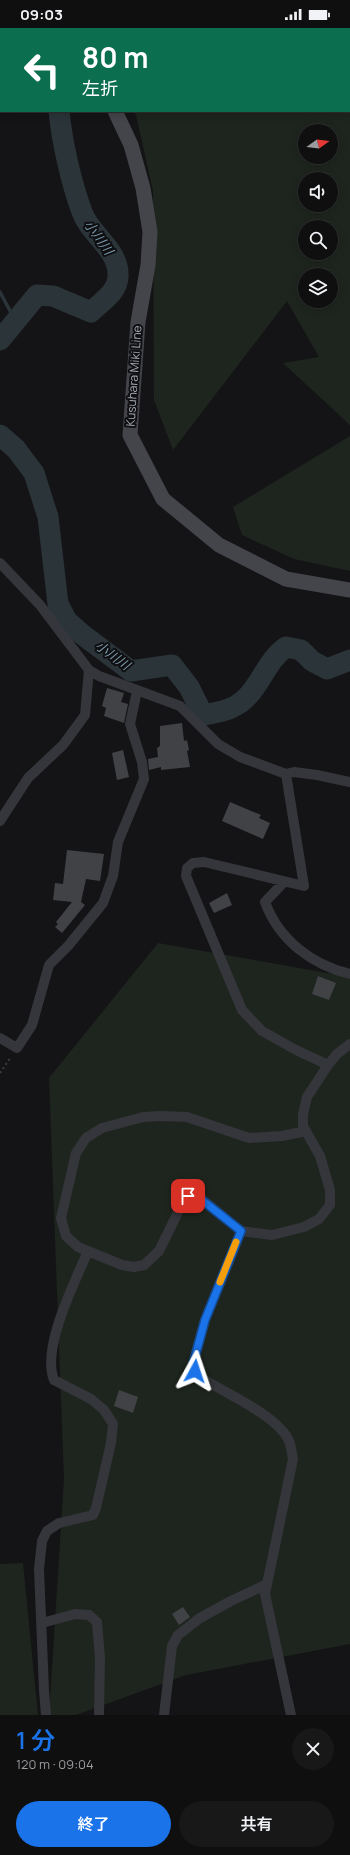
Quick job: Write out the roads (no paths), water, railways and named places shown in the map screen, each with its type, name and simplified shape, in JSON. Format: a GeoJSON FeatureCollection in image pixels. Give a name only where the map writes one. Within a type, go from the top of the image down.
{"type":"FeatureCollection","features":[{"type":"Feature","properties":{"kind":"main road","name":"Kusuhara Miki Line"},"geometry":{"type":"LineString","coordinates":[[114,112],[131,145],[143,188],[150,232],[148,265],[138,322],[130,435],[163,499],[219,545],[286,579],[350,590]]}},
{"type":"Feature","properties":{"kind":"street"},"geometry":{"type":"LineString","coordinates":[[0,563],[40,605],[89,670],[119,685],[180,706],[218,744],[240,757],[286,774],[294,772],[350,782]]}},
{"type":"Feature","properties":{"kind":"street"},"geometry":{"type":"LineString","coordinates":[[0,821],[28,778],[63,746],[85,715],[89,670]]}},
{"type":"Feature","properties":{"kind":"street"},"geometry":{"type":"LineString","coordinates":[[0,1038],[17,1048],[32,1025],[49,965],[68,946],[103,903],[113,876],[118,842],[144,779],[142,762],[130,724],[137,691]]}},
{"type":"Feature","properties":{"kind":"street"},"geometry":{"type":"LineString","coordinates":[[286,774],[304,886],[204,862],[194,863],[186,868],[186,876],[242,1010],[262,1031],[296,1050],[328,1065]]}},
{"type":"Feature","properties":{"kind":"street"},"geometry":{"type":"LineString","coordinates":[[284,882],[265,902],[270,917],[286,939],[309,958],[338,972],[350,974]]}},
{"type":"Feature","properties":{"kind":"street"},"geometry":{"type":"LineString","coordinates":[[306,1131],[282,1136],[249,1138],[187,1117],[162,1116],[143,1117],[102,1128],[86,1138],[76,1154],[61,1218],[66,1236],[78,1247],[122,1265],[134,1267],[144,1265],[159,1251],[183,1202],[188,1196],[197,1196],[241,1231],[272,1235],[304,1227],[319,1219],[330,1205],[330,1190],[320,1156],[304,1126],[303,1114],[307,1097],[328,1065],[337,1054],[350,1044]]}},
{"type":"Feature","properties":{"kind":"street"},"geometry":{"type":"LineString","coordinates":[[241,1231],[205,1320],[193,1364],[195,1371],[201,1378],[250,1406],[278,1427],[289,1441],[293,1459],[265,1594],[291,1715]]}},
{"type":"Feature","properties":{"kind":"street"},"geometry":{"type":"LineString","coordinates":[[46,1715],[39,1569],[42,1541],[46,1531],[59,1523],[93,1515],[96,1508],[111,1443],[113,1424],[104,1410],[91,1399],[54,1380],[51,1372],[55,1336],[60,1318],[88,1251]]}},
{"type":"Feature","properties":{"kind":"street"},"geometry":{"type":"LineString","coordinates":[[164,1715],[172,1646],[178,1635],[200,1618],[267,1584]]}},
{"type":"Feature","properties":{"kind":"street"},"geometry":{"type":"LineString","coordinates":[[42,1623],[75,1614],[89,1615],[97,1622],[100,1658],[99,1715]]}},
{"type":"Feature","properties":{"kind":"waterway","name":"小川川"},"geometry":{"type":"LineString","coordinates":[[0,340],[37,295],[53,296],[91,312],[112,292],[117,283],[117,267],[114,259],[110,251],[91,228],[82,212],[74,188],[62,136],[59,112]]}},
{"type":"Feature","properties":{"kind":"waterway"},"geometry":{"type":"LineString","coordinates":[[0,292],[16,322]]}},
{"type":"Feature","properties":{"kind":"waterway","name":"小川川"},"geometry":{"type":"LineString","coordinates":[[0,435],[16,449],[34,473],[48,517],[58,604],[67,621],[131,671],[172,665],[189,687],[203,715],[226,710],[242,702],[255,687],[278,653],[286,647],[301,650],[312,661],[327,669],[350,660]]}}]}
